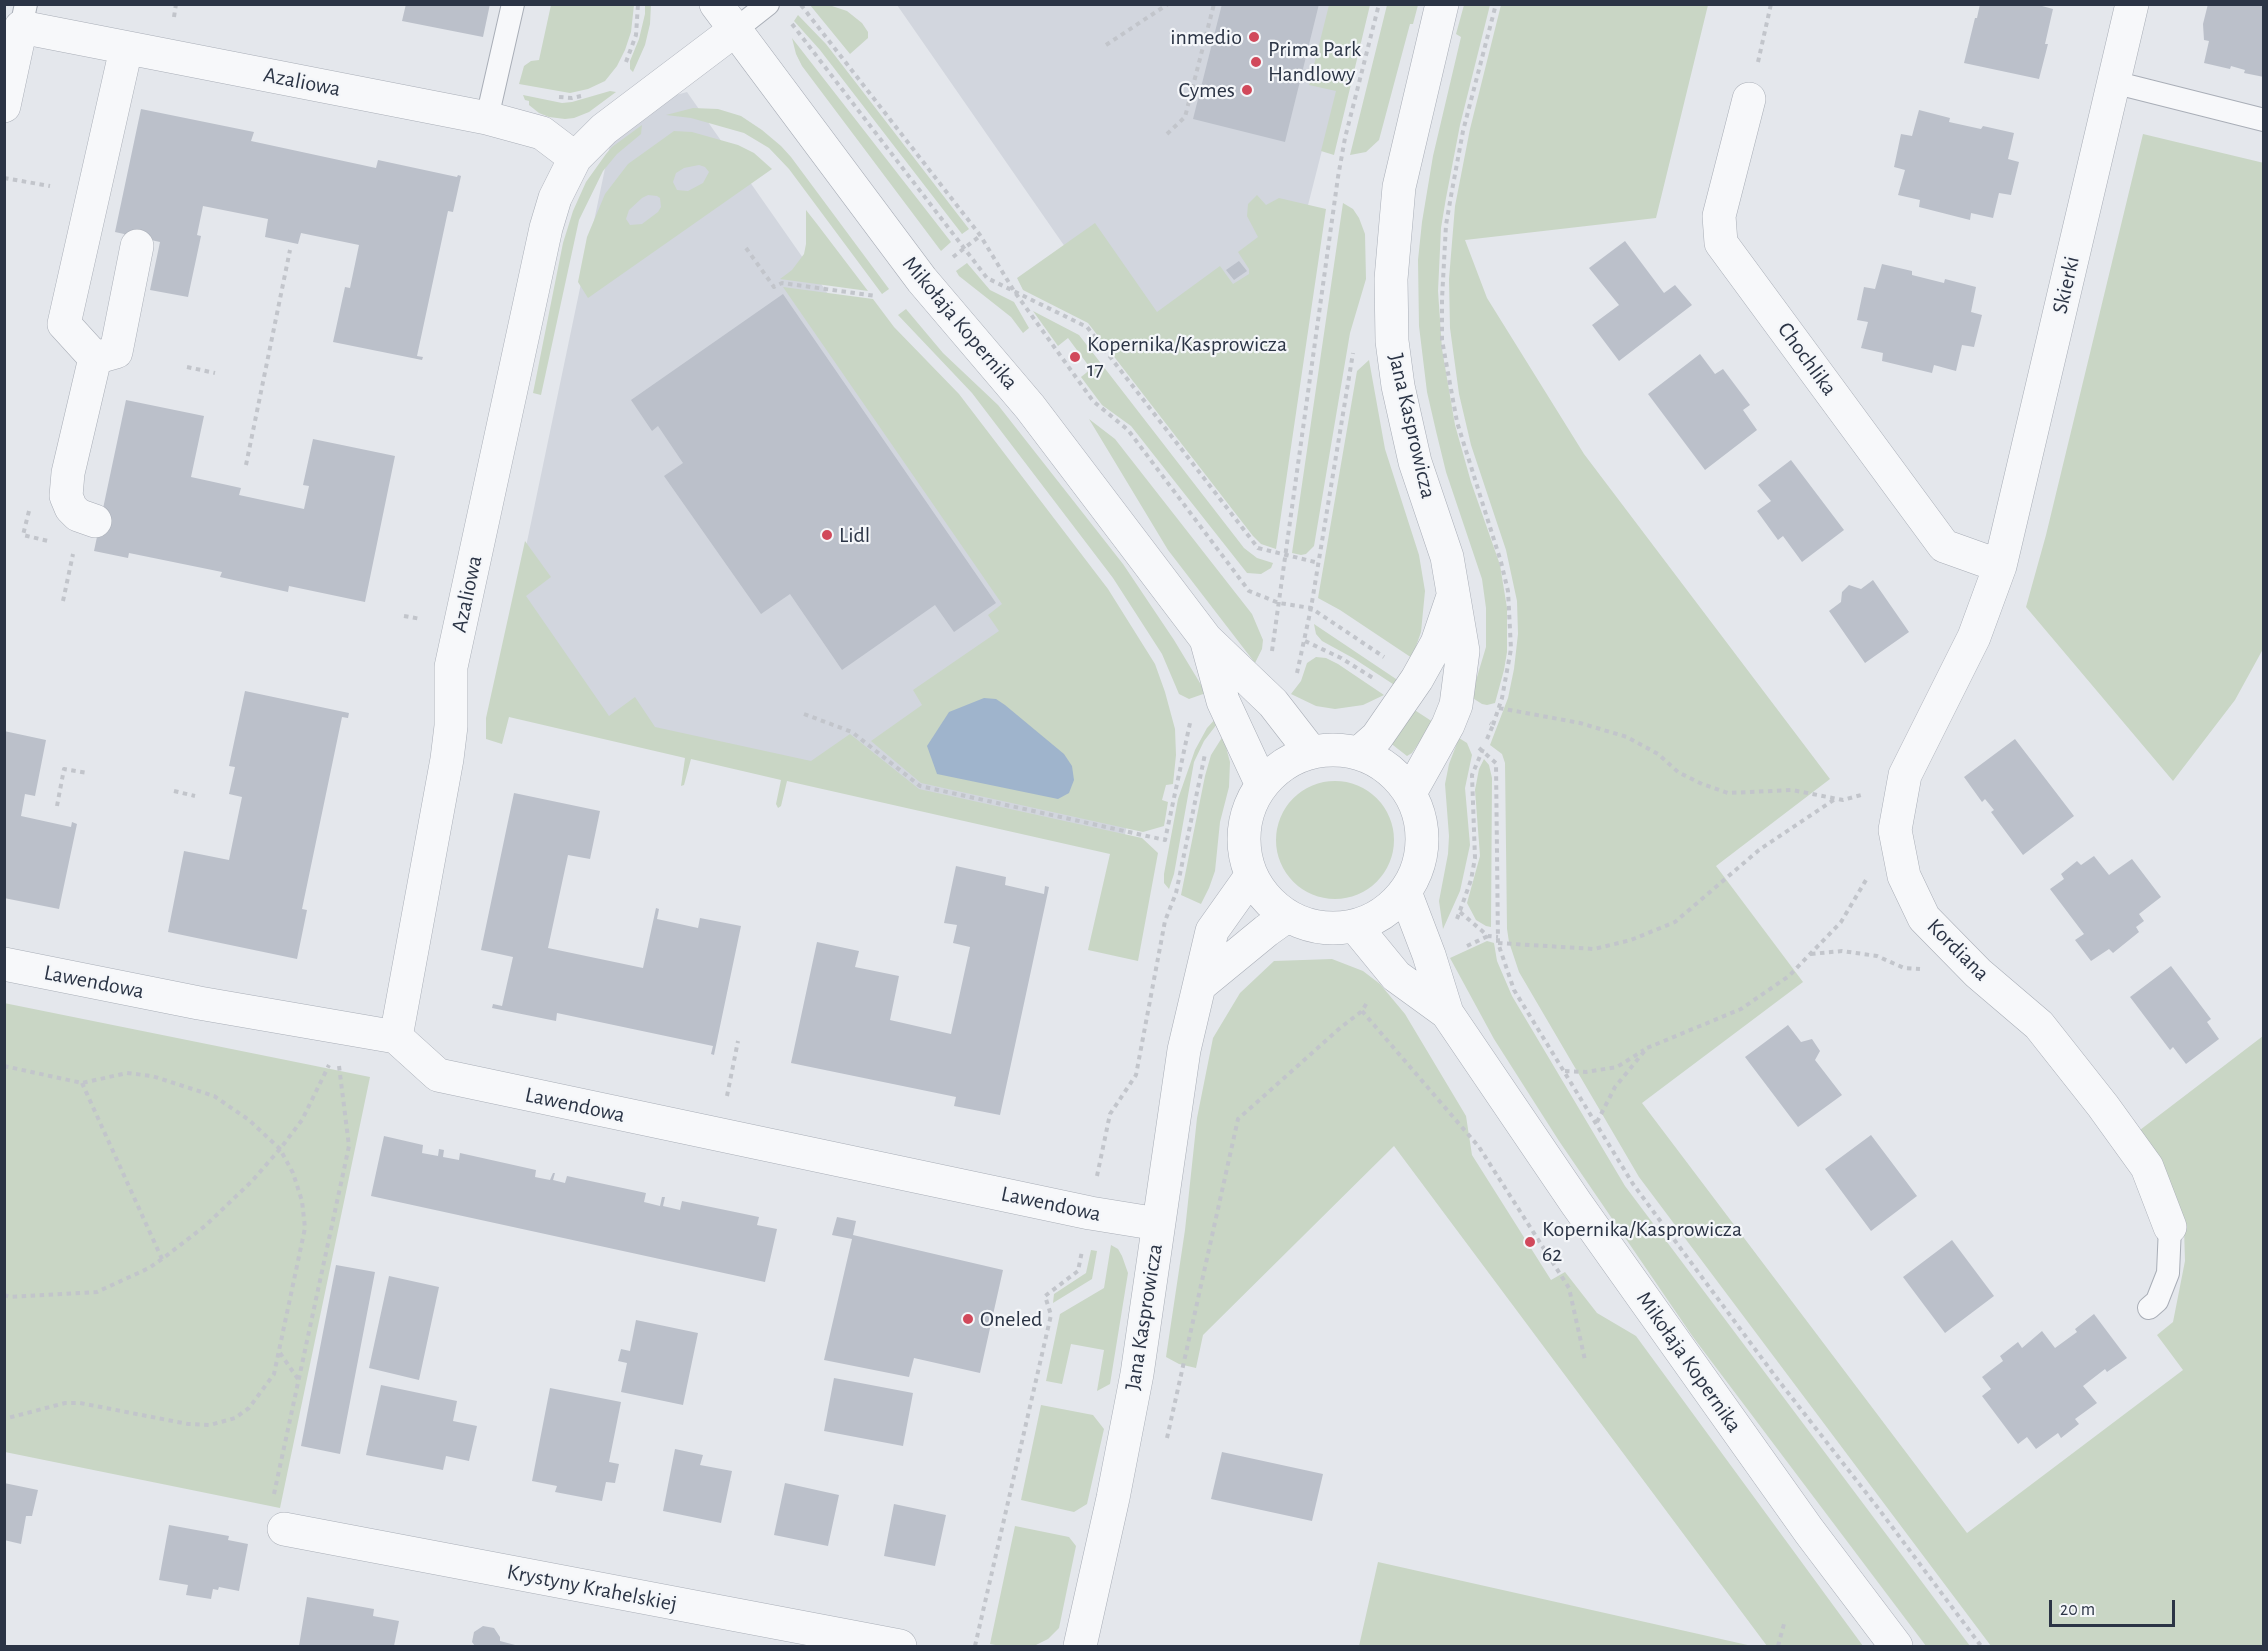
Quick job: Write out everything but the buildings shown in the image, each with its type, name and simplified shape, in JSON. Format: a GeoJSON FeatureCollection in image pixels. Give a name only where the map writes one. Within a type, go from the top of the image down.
{"type":"FeatureCollection","features":[{"type":"Feature","properties":{"kind":"street","name":"Jana Kasprowicza"},"geometry":{"type":"LineString","coordinates":[[1410,793],[1448,725],[1456,705],[1463,651],[1447,557],[1415,462],[1398,386],[1392,341],[1391,290],[1399,187],[1442,4]]}},
{"type":"Feature","properties":{"kind":"street","name":"Skierki"},"geometry":{"type":"LineString","coordinates":[[2000,566],[2132,4]]}},
{"type":"Feature","properties":{"kind":"street","name":"Azaliowa"},"geometry":{"type":"LineString","coordinates":[[24,16],[126,49],[487,118],[542,133],[575,158]]}},
{"type":"Feature","properties":{"kind":"street"},"geometry":{"type":"LineString","coordinates":[[4,106],[24,16]]}},
{"type":"Feature","properties":{"kind":"street","name":"Azaliowa"},"geometry":{"type":"LineString","coordinates":[[396,1037],[447,759],[451,726],[451,667],[546,228],[555,198],[575,158],[726,17]]}},
{"type":"Feature","properties":{"kind":"street","name":"Mikołaja Kopernika"},"geometry":{"type":"LineString","coordinates":[[726,17],[922,280],[1030,407],[1206,639],[1273,703],[1311,752]]}},
{"type":"Feature","properties":{"kind":"street"},"geometry":{"type":"LineString","coordinates":[[95,358],[64,324],[126,49]]}},
{"type":"Feature","properties":{"kind":"street","name":"Chochlika"},"geometry":{"type":"LineString","coordinates":[[1749,99],[1719,216],[1721,243],[1944,546],[2000,566]]}},
{"type":"Feature","properties":{"kind":"street"},"geometry":{"type":"LineString","coordinates":[[95,358],[116,352],[137,246]]}},
{"type":"Feature","properties":{"kind":"street"},"geometry":{"type":"LineString","coordinates":[[95,358],[68,473],[66,496],[71,508],[78,515],[95,521]]}},
{"type":"Feature","properties":{"kind":"street","name":"Kordiana"},"geometry":{"type":"LineString","coordinates":[[2000,566],[1974,637],[1905,775],[1895,830],[1904,876],[1924,918],[1978,973],[2039,1025],[2103,1106],[2146,1167],[2170,1227]]}},
{"type":"Feature","properties":{"kind":"street","name":"Jana Kasprowicza"},"geometry":{"type":"LineString","coordinates":[[1359,753],[1377,737],[1417,680],[1437,643],[1452,597]]}},
{"type":"Feature","properties":{"kind":"street","name":"Mikołaja Kopernika"},"geometry":{"type":"LineString","coordinates":[[1206,639],[1222,701],[1262,785]]}},
{"type":"Feature","properties":{"kind":"street"},"geometry":{"type":"LineString","coordinates":[[1335,749],[1359,753],[1388,768],[1410,793],[1420,817],[1423,843],[1418,869],[1406,892],[1384,914],[1355,926],[1332,929],[1309,926],[1287,916],[1266,899],[1251,876],[1244,845],[1247,814],[1262,785],[1284,764],[1311,752],[1335,749]]}},
{"type":"Feature","properties":{"kind":"street","name":"Jana Kasprowicza"},"geometry":{"type":"LineString","coordinates":[[1080,1647],[1113,1498],[1137,1374],[1184,1050],[1212,931],[1251,876]]}},
{"type":"Feature","properties":{"kind":"street","name":"Mikołaja Kopernika"},"geometry":{"type":"LineString","coordinates":[[1406,892],[1447,1013],[1576,1203],[1788,1502],[1896,1647]]}},
{"type":"Feature","properties":{"kind":"street"},"geometry":{"type":"LineString","coordinates":[[1199,986],[1287,916]]}},
{"type":"Feature","properties":{"kind":"street","name":"Mikołaja Kopernika"},"geometry":{"type":"LineString","coordinates":[[1355,926],[1396,975],[1447,1013]]}},
{"type":"Feature","properties":{"kind":"street","name":"Lawendowa"},"geometry":{"type":"LineString","coordinates":[[4,964],[336,1028],[396,1037],[438,1075],[1090,1213],[1158,1224]]}},
{"type":"Feature","properties":{"kind":"street","name":"Krystyny Krahelskiej"},"geometry":{"type":"LineString","coordinates":[[284,1529],[900,1647]]}},
{"type":"Feature","properties":{"kind":"lane"},"geometry":{"type":"LineString","coordinates":[[487,118],[513,4]]}},
{"type":"Feature","properties":{"kind":"lane"},"geometry":{"type":"LineString","coordinates":[[726,17],[768,4]]}},
{"type":"Feature","properties":{"kind":"lane"},"geometry":{"type":"LineString","coordinates":[[2113,82],[2264,120]]}},
{"type":"Feature","properties":{"kind":"lane"},"geometry":{"type":"LineString","coordinates":[[2149,1308],[2157,1300],[2168,1273],[2170,1227]]}},
{"type":"Feature","properties":{"kind":"path"},"geometry":{"type":"LineString","coordinates":[[173,18],[176,4]]}},
{"type":"Feature","properties":{"kind":"path"},"geometry":{"type":"LineString","coordinates":[[622,70],[636,35],[638,4]]}},
{"type":"Feature","properties":{"kind":"path"},"geometry":{"type":"LineString","coordinates":[[801,4],[980,236],[1014,291],[1093,401],[1128,430],[1249,591],[1279,603],[1311,608],[1417,680]]}},
{"type":"Feature","properties":{"kind":"path"},"geometry":{"type":"LineString","coordinates":[[1106,45],[1168,4]]}},
{"type":"Feature","properties":{"kind":"path"},"geometry":{"type":"LineString","coordinates":[[1167,134],[1185,117],[1214,4]]}},
{"type":"Feature","properties":{"kind":"path"},"geometry":{"type":"LineString","coordinates":[[1252,681],[1270,670],[1338,177],[1378,4]]}},
{"type":"Feature","properties":{"kind":"path"},"geometry":{"type":"LineString","coordinates":[[1456,923],[1475,858],[1472,775],[1494,725],[1511,649],[1508,591],[1457,422],[1442,340],[1446,225],[1463,131],[1496,4]]}},
{"type":"Feature","properties":{"kind":"path"},"geometry":{"type":"LineString","coordinates":[[1749,99],[1771,4]]}},
{"type":"Feature","properties":{"kind":"path"},"geometry":{"type":"LineString","coordinates":[[791,22],[987,278],[1087,327],[1258,548],[1319,563]]}},
{"type":"Feature","properties":{"kind":"path"},"geometry":{"type":"LineString","coordinates":[[553,95],[572,98],[589,93]]}},
{"type":"Feature","properties":{"kind":"path"},"geometry":{"type":"LineString","coordinates":[[4,178],[50,186]]}},
{"type":"Feature","properties":{"kind":"path"},"geometry":{"type":"LineString","coordinates":[[746,248],[774,287],[782,283],[876,296]]}},
{"type":"Feature","properties":{"kind":"path"},"geometry":{"type":"LineString","coordinates":[[246,465],[290,250]]}},
{"type":"Feature","properties":{"kind":"path"},"geometry":{"type":"LineString","coordinates":[[1305,641],[1353,349]]}},
{"type":"Feature","properties":{"kind":"path"},"geometry":{"type":"LineString","coordinates":[[187,367],[215,373]]}},
{"type":"Feature","properties":{"kind":"path"},"geometry":{"type":"LineString","coordinates":[[28,516],[23,535],[54,542]]}},
{"type":"Feature","properties":{"kind":"path"},"geometry":{"type":"LineString","coordinates":[[63,601],[74,547]]}},
{"type":"Feature","properties":{"kind":"path"},"geometry":{"type":"LineString","coordinates":[[404,616],[421,619]]}},
{"type":"Feature","properties":{"kind":"path"},"geometry":{"type":"LineString","coordinates":[[804,714],[852,732],[920,786],[1165,840],[1189,724],[1222,701]]}},
{"type":"Feature","properties":{"kind":"path"},"geometry":{"type":"LineString","coordinates":[[1456,705],[1494,725]]}},
{"type":"Feature","properties":{"kind":"path"},"geometry":{"type":"LineString","coordinates":[[1499,708],[1580,723],[1627,736],[1658,754],[1678,772],[1728,793],[1792,790],[1843,800],[1872,793],[1905,775]]}},
{"type":"Feature","properties":{"kind":"path"},"geometry":{"type":"LineString","coordinates":[[1496,763],[1498,943],[1514,990],[1633,1184],[1775,1376],[1878,1508],[1981,1647]]}},
{"type":"Feature","properties":{"kind":"path"},"geometry":{"type":"LineString","coordinates":[[57,806],[64,769],[88,773]]}},
{"type":"Feature","properties":{"kind":"path"},"geometry":{"type":"LineString","coordinates":[[174,791],[195,796]]}},
{"type":"Feature","properties":{"kind":"path"},"geometry":{"type":"LineString","coordinates":[[1498,943],[1594,949],[1631,940],[1676,922],[1760,850],[1836,798]]}},
{"type":"Feature","properties":{"kind":"path"},"geometry":{"type":"LineString","coordinates":[[1565,1071],[1586,1072],[1617,1067],[1647,1048],[1741,1009],[1789,976],[1841,922],[1895,830]]}},
{"type":"Feature","properties":{"kind":"path"},"geometry":{"type":"LineString","coordinates":[[1460,912],[1488,936]]}},
{"type":"Feature","properties":{"kind":"path"},"geometry":{"type":"LineString","coordinates":[[1458,945],[1466,946],[1488,936],[1498,937]]}},
{"type":"Feature","properties":{"kind":"path"},"geometry":{"type":"LineString","coordinates":[[1810,954],[1842,951],[1876,956],[1904,968],[1978,973]]}},
{"type":"Feature","properties":{"kind":"path"},"geometry":{"type":"LineString","coordinates":[[1167,1440],[1238,1119],[1362,1011],[1370,997]]}},
{"type":"Feature","properties":{"kind":"path"},"geometry":{"type":"LineString","coordinates":[[1362,1011],[1486,1157],[1569,1288],[1585,1360]]}},
{"type":"Feature","properties":{"kind":"path"},"geometry":{"type":"LineString","coordinates":[[4,1295],[10,1297],[97,1292],[149,1268],[205,1226],[252,1181],[302,1120],[329,1064],[336,1028]]}},
{"type":"Feature","properties":{"kind":"path"},"geometry":{"type":"LineString","coordinates":[[727,1095],[738,1041]]}},
{"type":"Feature","properties":{"kind":"path"},"geometry":{"type":"LineString","coordinates":[[1597,1122],[1615,1087],[1647,1048]]}},
{"type":"Feature","properties":{"kind":"path"},"geometry":{"type":"LineString","coordinates":[[274,1493],[349,1146],[339,1066],[329,1064]]}},
{"type":"Feature","properties":{"kind":"path"},"geometry":{"type":"LineString","coordinates":[[4,1066],[82,1083],[127,1073],[152,1076],[214,1096],[249,1120],[280,1149],[302,1201],[305,1228],[274,1374],[249,1408],[235,1418],[210,1425],[168,1421],[80,1403],[65,1403],[4,1419]]}},
{"type":"Feature","properties":{"kind":"path"},"geometry":{"type":"LineString","coordinates":[[82,1083],[162,1259]]}},
{"type":"Feature","properties":{"kind":"path"},"geometry":{"type":"LineString","coordinates":[[975,1647],[1051,1315]]}},
{"type":"Feature","properties":{"kind":"path"},"geometry":{"type":"LineString","coordinates":[[280,1353],[299,1380]]}},
{"type":"Feature","properties":{"kind":"path"},"geometry":{"type":"LineString","coordinates":[[1778,1647],[1784,1624]]}},
{"type":"Feature","properties":{"kind":"shaded area","name":"Prima Park Handlowy"},"geometry":{"type":"Polygon","coordinates":[[[897,5],[1359,5],[1252,425],[1195,434],[897,5]]]}},
{"type":"Feature","properties":{"kind":"shaded area","name":"Lidl"},"geometry":{"type":"Polygon","coordinates":[[[687,92],[1144,746],[1124,839],[495,695],[617,111],[687,92]]]}},
{"type":"Feature","properties":{"kind":"green space"},"geometry":{"type":"Polygon","coordinates":[[[551,5],[634,5],[631,32],[625,50],[617,66],[605,81],[588,89],[570,93],[519,84],[524,66],[531,61],[539,60],[551,5]]]}},
{"type":"Feature","properties":{"kind":"green space"},"geometry":{"type":"Polygon","coordinates":[[[645,5],[651,5],[650,24],[645,45],[633,72],[630,69],[630,61],[639,39],[645,5]]]}},
{"type":"Feature","properties":{"kind":"green space"},"geometry":{"type":"Polygon","coordinates":[[[810,5],[829,5],[847,11],[862,23],[868,32],[868,38],[850,54],[810,5]]]}},
{"type":"Feature","properties":{"kind":"green space"},"geometry":{"type":"Polygon","coordinates":[[[1329,5],[1370,5],[1334,155],[1321,151],[1336,91],[1309,85],[1329,5]]]}},
{"type":"Feature","properties":{"kind":"green space"},"geometry":{"type":"Polygon","coordinates":[[[1387,5],[1418,5],[1413,24],[1410,24],[1379,140],[1366,152],[1350,155],[1387,5]]]}},
{"type":"Feature","properties":{"kind":"green space"},"geometry":{"type":"Polygon","coordinates":[[[1464,5],[1490,5],[1460,125],[1446,198],[1441,228],[1438,291],[1442,349],[1455,425],[1471,482],[1500,565],[1507,608],[1507,652],[1504,670],[1495,703],[1487,705],[1471,697],[1486,647],[1486,608],[1482,579],[1446,472],[1427,392],[1419,326],[1418,260],[1422,222],[1433,156],[1461,37],[1456,34],[1464,5]]]}},
{"type":"Feature","properties":{"kind":"green space"},"geometry":{"type":"Polygon","coordinates":[[[1501,5],[1708,5],[1656,218],[1465,240],[1487,298],[1584,454],[1830,779],[1716,866],[1803,982],[1642,1103],[1967,1533],[2183,1370],[2157,1335],[2173,1322],[2185,1261],[2184,1228],[2136,1133],[2263,1036],[2263,1646],[1991,1646],[1639,1177],[1519,972],[1507,929],[1505,763],[1502,754],[1490,745],[1508,698],[1514,669],[1518,634],[1517,601],[1506,550],[1471,445],[1459,394],[1450,328],[1449,279],[1455,206],[1470,129],[1501,5]]]}},
{"type":"Feature","properties":{"kind":"green space"},"geometry":{"type":"Polygon","coordinates":[[[798,15],[826,44],[969,229],[962,234],[820,50],[794,21],[798,15]]]}},
{"type":"Feature","properties":{"kind":"green space"},"geometry":{"type":"Polygon","coordinates":[[[792,38],[951,242],[941,251],[802,66],[792,38]]]}},
{"type":"Feature","properties":{"kind":"green space"},"geometry":{"type":"Polygon","coordinates":[[[610,91],[616,92],[589,112],[565,119],[539,113],[529,105],[529,101],[525,100],[523,95],[562,103],[610,91]]]}},
{"type":"Feature","properties":{"kind":"green space"},"geometry":{"type":"Polygon","coordinates":[[[693,108],[718,109],[741,116],[781,146],[889,289],[882,294],[789,169],[769,148],[744,133],[691,118],[666,115],[693,108]]]}},
{"type":"Feature","properties":{"kind":"green space"},"geometry":{"type":"Polygon","coordinates":[[[642,125],[641,134],[617,154],[603,171],[579,220],[541,395],[533,393],[563,243],[573,211],[586,182],[606,154],[642,125]]]}},
{"type":"Feature","properties":{"kind":"green space"},"geometry":{"type":"Polygon","coordinates":[[[674,131],[692,132],[738,145],[754,153],[772,169],[588,298],[578,282],[587,237],[605,194],[628,164],[674,131]],[[699,165],[684,168],[676,173],[673,182],[677,190],[688,191],[703,183],[709,172],[705,167],[699,165]],[[648,195],[629,210],[626,219],[630,225],[642,224],[661,207],[660,198],[648,195]]]}},
{"type":"Feature","properties":{"kind":"green space"},"geometry":{"type":"Polygon","coordinates":[[[2143,134],[2264,163],[2263,649],[2235,700],[2173,781],[2026,607],[2046,535],[2143,134]]]}},
{"type":"Feature","properties":{"kind":"green space"},"geometry":{"type":"Polygon","coordinates":[[[1257,195],[1266,205],[1279,198],[1326,209],[1276,549],[1261,544],[1253,536],[1088,323],[1023,290],[1017,278],[1095,223],[1157,312],[1220,266],[1233,284],[1249,274],[1249,269],[1238,252],[1258,237],[1247,216],[1248,204],[1257,195]]]}},
{"type":"Feature","properties":{"kind":"green space"},"geometry":{"type":"Polygon","coordinates":[[[1343,203],[1353,209],[1365,234],[1366,279],[1350,333],[1314,546],[1306,554],[1301,555],[1292,553],[1343,203]]]}},
{"type":"Feature","properties":{"kind":"green space"},"geometry":{"type":"Polygon","coordinates":[[[806,210],[868,291],[780,279],[792,270],[804,254],[806,210]]]}},
{"type":"Feature","properties":{"kind":"green space"},"geometry":{"type":"Polygon","coordinates":[[[967,263],[990,290],[1014,302],[1029,328],[1023,333],[1011,317],[959,276],[956,271],[967,263]]]}},
{"type":"Feature","properties":{"kind":"green space"},"geometry":{"type":"Polygon","coordinates":[[[783,287],[873,299],[894,327],[959,394],[1108,589],[1155,664],[1175,729],[1176,755],[1173,784],[1166,785],[1162,800],[1168,802],[1164,826],[1143,832],[921,783],[871,741],[922,705],[913,690],[999,631],[988,615],[1002,604],[783,287]]]}},
{"type":"Feature","properties":{"kind":"green space"},"geometry":{"type":"Polygon","coordinates":[[[906,309],[943,353],[998,405],[1123,564],[1206,693],[1189,699],[1179,694],[1162,654],[1113,578],[972,393],[898,315],[906,309]]]}},
{"type":"Feature","properties":{"kind":"green space"},"geometry":{"type":"Polygon","coordinates":[[[1033,311],[1079,335],[1244,548],[1257,558],[1273,563],[1271,568],[1261,574],[1247,573],[1131,426],[1102,405],[1081,377],[1091,369],[1068,338],[1058,346],[1033,311]]]}},
{"type":"Feature","properties":{"kind":"green space"},"geometry":{"type":"Polygon","coordinates":[[[1369,360],[1385,449],[1419,555],[1425,591],[1421,632],[1412,658],[1318,598],[1357,371],[1369,360]]]}},
{"type":"Feature","properties":{"kind":"green space"},"geometry":{"type":"Polygon","coordinates":[[[1089,419],[1115,439],[1252,614],[1263,640],[1262,649],[1255,663],[1168,550],[1089,419]]]}},
{"type":"Feature","properties":{"kind":"green space"},"geometry":{"type":"Polygon","coordinates":[[[525,541],[551,577],[526,596],[609,716],[635,697],[655,727],[811,761],[850,734],[919,789],[1142,838],[1158,853],[1138,961],[1088,950],[1110,854],[787,781],[781,806],[778,808],[776,804],[781,780],[691,759],[684,785],[681,786],[685,758],[509,717],[502,744],[486,739],[486,718],[525,541]]]}},
{"type":"Feature","properties":{"kind":"green space"},"geometry":{"type":"Polygon","coordinates":[[[1314,624],[1402,683],[1399,688],[1322,641],[1316,634],[1314,624]]]}},
{"type":"Feature","properties":{"kind":"green space"},"geometry":{"type":"Polygon","coordinates":[[[1316,657],[1326,658],[1338,664],[1384,695],[1363,705],[1335,709],[1316,706],[1291,694],[1301,681],[1307,663],[1316,657]]]}},
{"type":"Feature","properties":{"kind":"green space"},"geometry":{"type":"Polygon","coordinates":[[[1413,709],[1433,722],[1412,753],[1407,756],[1389,742],[1413,709]]]}},
{"type":"Feature","properties":{"kind":"green space"},"geometry":{"type":"Polygon","coordinates":[[[1218,716],[1220,720],[1204,741],[1194,762],[1174,874],[1169,889],[1164,883],[1164,874],[1178,799],[1195,750],[1207,728],[1218,716]]]}},
{"type":"Feature","properties":{"kind":"green space"},"geometry":{"type":"Polygon","coordinates":[[[1223,736],[1230,762],[1229,787],[1220,822],[1215,871],[1201,904],[1181,895],[1205,776],[1211,755],[1223,736]]]}},
{"type":"Feature","properties":{"kind":"green space"},"geometry":{"type":"Polygon","coordinates":[[[1459,738],[1467,743],[1472,755],[1465,788],[1470,845],[1460,891],[1443,929],[1439,901],[1449,836],[1445,784],[1449,764],[1459,738]]]}},
{"type":"Feature","properties":{"kind":"green space"},"geometry":{"type":"Polygon","coordinates":[[[1484,759],[1489,765],[1492,778],[1491,927],[1476,920],[1467,903],[1480,856],[1475,790],[1479,769],[1484,759]]]}},
{"type":"Feature","properties":{"kind":"green space"},"geometry":{"type":"Polygon","coordinates":[[[1335,781],[1358,786],[1377,798],[1389,817],[1394,840],[1389,863],[1377,882],[1358,894],[1335,899],[1312,894],[1293,882],[1281,863],[1276,840],[1281,817],[1293,798],[1312,786],[1335,781]]]}},
{"type":"Feature","properties":{"kind":"green space"},"geometry":{"type":"Polygon","coordinates":[[[1487,941],[1494,943],[1497,961],[1512,996],[1625,1186],[1970,1646],[1926,1646],[1693,1337],[1559,1141],[1494,1039],[1450,958],[1487,941]]]}},
{"type":"Feature","properties":{"kind":"green space"},"geometry":{"type":"Polygon","coordinates":[[[1332,959],[1363,971],[1380,984],[1405,1014],[1466,1116],[1472,1155],[1551,1280],[1565,1272],[1597,1313],[1636,1336],[1863,1646],[1767,1646],[1394,1146],[1203,1335],[1196,1368],[1179,1364],[1166,1357],[1185,1230],[1197,1118],[1213,1038],[1240,993],[1274,961],[1332,959]]]}},
{"type":"Feature","properties":{"kind":"green space"},"geometry":{"type":"Polygon","coordinates":[[[4,1003],[370,1077],[280,1508],[5,1452],[4,1003]]]}},
{"type":"Feature","properties":{"kind":"green space"},"geometry":{"type":"Polygon","coordinates":[[[1111,1245],[1118,1249],[1128,1273],[1110,1384],[1097,1391],[1104,1350],[1071,1344],[1062,1384],[1046,1381],[1060,1314],[1104,1288],[1111,1245]]]}},
{"type":"Feature","properties":{"kind":"green space"},"geometry":{"type":"Polygon","coordinates":[[[1091,1250],[1097,1251],[1092,1279],[1053,1303],[1054,1294],[1086,1273],[1091,1250]]]}},
{"type":"Feature","properties":{"kind":"green space"},"geometry":{"type":"Polygon","coordinates":[[[1041,1405],[1093,1415],[1104,1429],[1087,1504],[1074,1512],[1021,1500],[1041,1405]]]}},
{"type":"Feature","properties":{"kind":"green space"},"geometry":{"type":"Polygon","coordinates":[[[1015,1526],[1069,1537],[1076,1546],[1059,1628],[1048,1639],[1034,1646],[990,1644],[1015,1526]]]}},
{"type":"Feature","properties":{"kind":"green space"},"geometry":{"type":"Polygon","coordinates":[[[1378,1562],[1752,1646],[1359,1646],[1378,1562]]]}},
{"type":"Feature","properties":{"kind":"water"},"geometry":{"type":"Polygon","coordinates":[[[984,698],[996,699],[1005,705],[1064,754],[1072,766],[1074,780],[1069,793],[1058,799],[937,774],[927,746],[949,712],[984,698]]]}},
{"type":"Feature","properties":{"kind":"place","name":"inmedio"},"geometry":{"type":"Point","coordinates":[1254,37]}},
{"type":"Feature","properties":{"kind":"place","name":"Prima Park Handlowy"},"geometry":{"type":"Point","coordinates":[1256,62]}},
{"type":"Feature","properties":{"kind":"place","name":"Cymes"},"geometry":{"type":"Point","coordinates":[1247,90]}},
{"type":"Feature","properties":{"kind":"place","name":"Kopernika/Kasprowicza 17"},"geometry":{"type":"Point","coordinates":[1075,357]}},
{"type":"Feature","properties":{"kind":"place","name":"Lidl"},"geometry":{"type":"Point","coordinates":[827,535]}},
{"type":"Feature","properties":{"kind":"place","name":"Kopernika/Kasprowicza 62"},"geometry":{"type":"Point","coordinates":[1530,1242]}},
{"type":"Feature","properties":{"kind":"place","name":"Oneled"},"geometry":{"type":"Point","coordinates":[968,1319]}}]}
